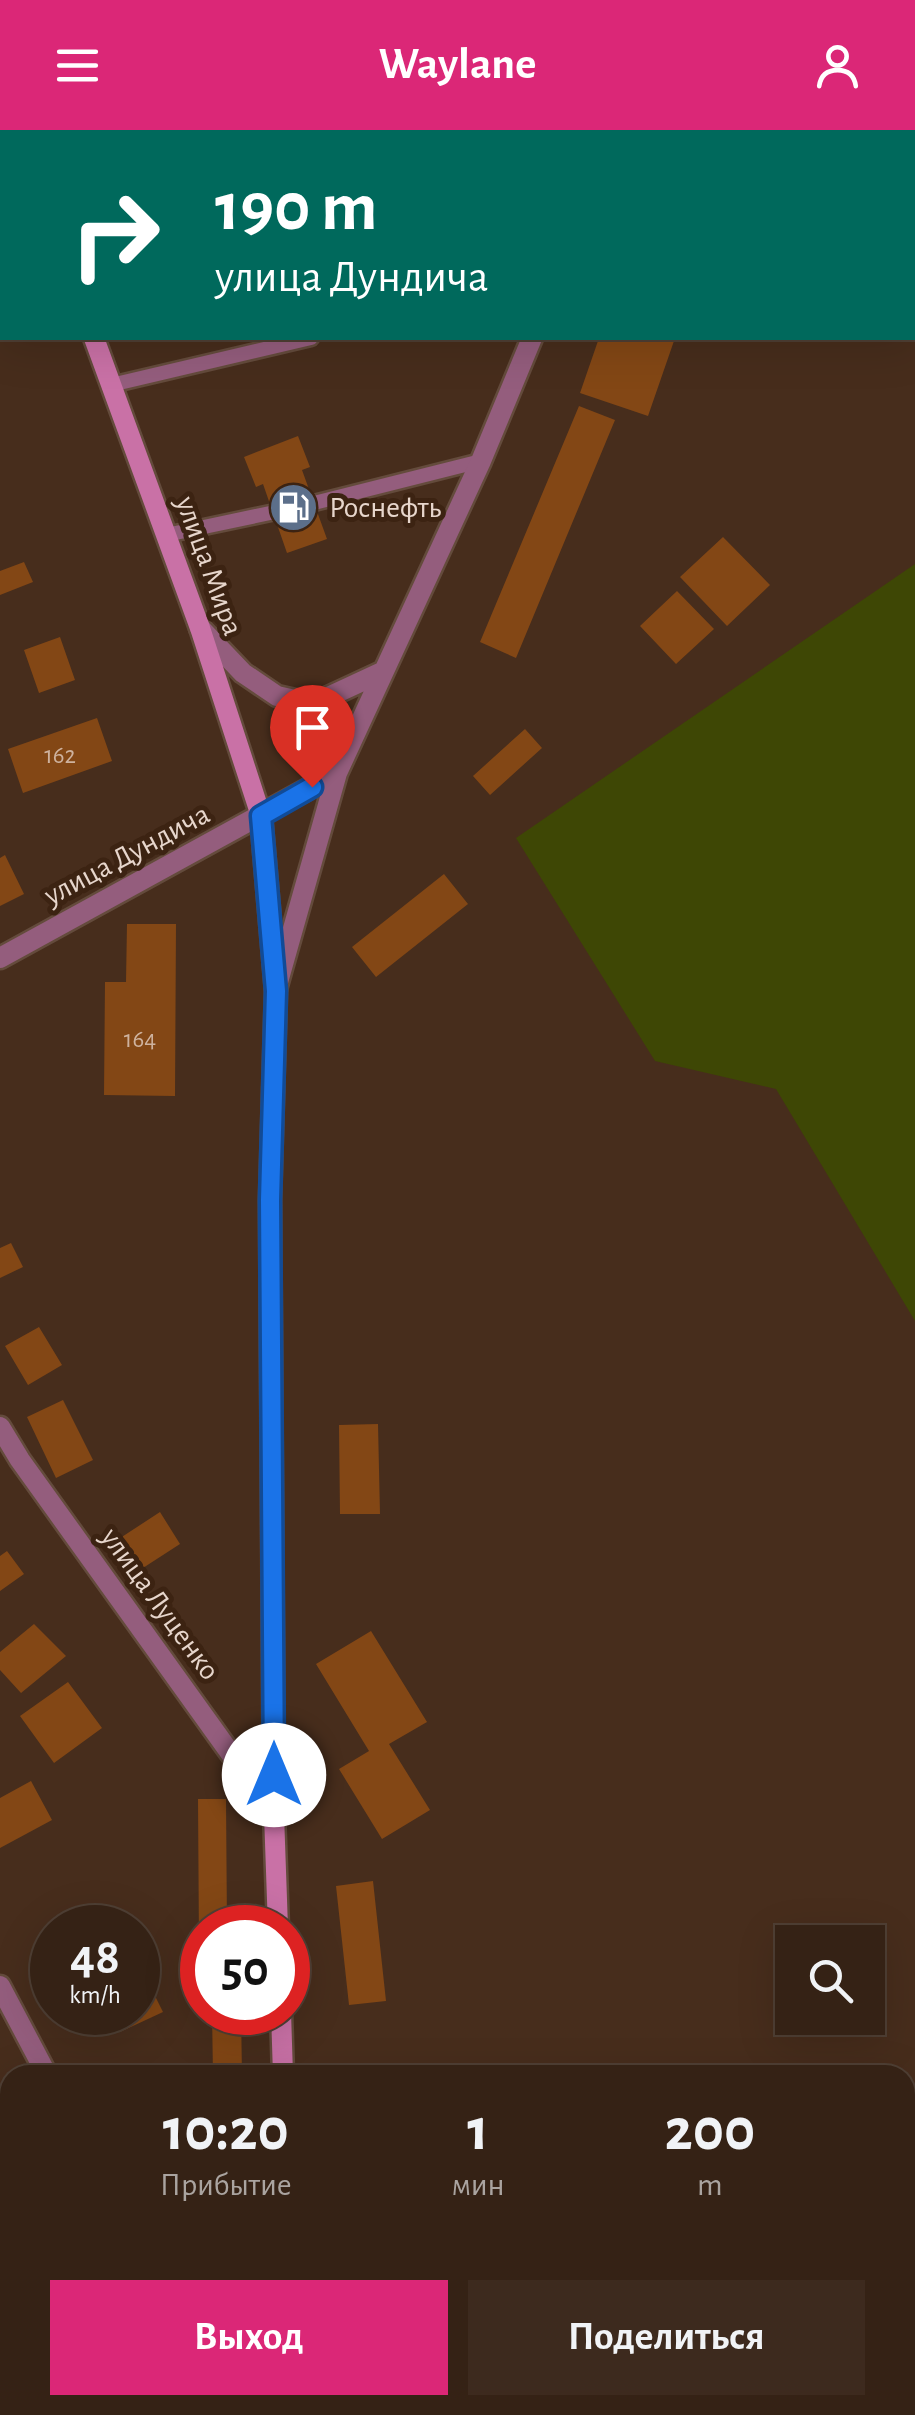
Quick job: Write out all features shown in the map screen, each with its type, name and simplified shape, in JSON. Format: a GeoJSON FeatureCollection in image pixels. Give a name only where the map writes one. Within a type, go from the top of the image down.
{"type":"FeatureCollection","features":[{"type":"Feature","properties":{"kind":"main road","name":"улица Мира"},"geometry":{"type":"LineString","coordinates":[[95,340],[200,628],[261,816],[276,991],[270,1200],[277,1905]]}},
{"type":"Feature","properties":{"kind":"main road"},"geometry":{"type":"LineString","coordinates":[[282,2035],[283,2065]]}},
{"type":"Feature","properties":{"kind":"street"},"geometry":{"type":"LineString","coordinates":[[276,991],[337,773],[481,461],[531,340]]}},
{"type":"Feature","properties":{"kind":"street"},"geometry":{"type":"LineString","coordinates":[[200,628],[242,673],[277,696],[312,704],[384,671]]}},
{"type":"Feature","properties":{"kind":"street","name":"улица Дундича"},"geometry":{"type":"LineString","coordinates":[[0,958],[337,773]]}},
{"type":"Feature","properties":{"kind":"street","name":"улица Луценко"},"geometry":{"type":"LineString","coordinates":[[0,1428],[274,1814]]}},
{"type":"Feature","properties":{"kind":"street"},"geometry":{"type":"LineString","coordinates":[[0,1986],[42,2065]]}},
{"type":"Feature","properties":{"kind":"lane"},"geometry":{"type":"LineString","coordinates":[[111,384],[300,340]]}},
{"type":"Feature","properties":{"kind":"lane"},"geometry":{"type":"LineString","coordinates":[[166,534],[294,508],[481,461]]}},
{"type":"Feature","properties":{"kind":"green space"},"geometry":{"type":"Polygon","coordinates":[[[915,564],[915,1321],[776,1089],[655,1061],[516,838],[915,564]]]}},
{"type":"Feature","properties":{"kind":"building"},"geometry":{"type":"Polygon","coordinates":[[[598,340],[674,340],[648,416],[580,393],[598,340]]]}},
{"type":"Feature","properties":{"kind":"building"},"geometry":{"type":"Polygon","coordinates":[[[579,406],[615,420],[516,658],[480,642],[579,406]]]}},
{"type":"Feature","properties":{"kind":"building"},"geometry":{"type":"Polygon","coordinates":[[[298,436],[310,467],[302,470],[327,539],[287,553],[263,484],[256,487],[244,457],[298,436]]]}},
{"type":"Feature","properties":{"kind":"building"},"geometry":{"type":"Polygon","coordinates":[[[723,537],[770,585],[727,626],[680,577],[723,537]]]}},
{"type":"Feature","properties":{"kind":"building"},"geometry":{"type":"Polygon","coordinates":[[[24,562],[33,582],[0,595],[0,571],[24,562]]]}},
{"type":"Feature","properties":{"kind":"building"},"geometry":{"type":"Polygon","coordinates":[[[677,591],[714,629],[676,664],[640,626],[677,591]]]}},
{"type":"Feature","properties":{"kind":"building"},"geometry":{"type":"Polygon","coordinates":[[[60,637],[75,680],[39,693],[24,650],[60,637]]]}},
{"type":"Feature","properties":{"kind":"building"},"geometry":{"type":"Polygon","coordinates":[[[97,718],[112,761],[23,793],[8,749],[97,718]]]}},
{"type":"Feature","properties":{"kind":"building"},"geometry":{"type":"Polygon","coordinates":[[[525,729],[542,748],[490,795],[473,776],[525,729]]]}},
{"type":"Feature","properties":{"kind":"building"},"geometry":{"type":"Polygon","coordinates":[[[5,855],[24,894],[0,906],[0,858],[5,855]]]}},
{"type":"Feature","properties":{"kind":"building"},"geometry":{"type":"Polygon","coordinates":[[[444,874],[468,904],[376,977],[352,947],[444,874]]]}},
{"type":"Feature","properties":{"kind":"building"},"geometry":{"type":"Polygon","coordinates":[[[127,924],[176,924],[175,1096],[104,1095],[105,982],[126,982],[127,924]]]}},
{"type":"Feature","properties":{"kind":"building"},"geometry":{"type":"Polygon","coordinates":[[[11,1243],[23,1267],[0,1278],[0,1248],[11,1243]]]}},
{"type":"Feature","properties":{"kind":"building"},"geometry":{"type":"Polygon","coordinates":[[[39,1327],[62,1365],[28,1385],[5,1346],[39,1327]]]}},
{"type":"Feature","properties":{"kind":"building"},"geometry":{"type":"Polygon","coordinates":[[[63,1400],[93,1460],[56,1478],[27,1417],[63,1400]]]}},
{"type":"Feature","properties":{"kind":"building"},"geometry":{"type":"Polygon","coordinates":[[[378,1424],[380,1514],[340,1514],[339,1425],[378,1424]]]}},
{"type":"Feature","properties":{"kind":"building"},"geometry":{"type":"Polygon","coordinates":[[[160,1512],[180,1544],[129,1577],[108,1546],[160,1512]]]}},
{"type":"Feature","properties":{"kind":"building"},"geometry":{"type":"Polygon","coordinates":[[[7,1551],[24,1574],[0,1591],[0,1556],[7,1551]]]}},
{"type":"Feature","properties":{"kind":"building"},"geometry":{"type":"Polygon","coordinates":[[[34,1624],[66,1656],[21,1693],[0,1670],[0,1652],[34,1624]]]}},
{"type":"Feature","properties":{"kind":"building"},"geometry":{"type":"Polygon","coordinates":[[[371,1631],[427,1722],[389,1744],[430,1810],[382,1839],[339,1769],[369,1751],[316,1664],[371,1631]]]}},
{"type":"Feature","properties":{"kind":"building"},"geometry":{"type":"Polygon","coordinates":[[[68,1682],[102,1728],[54,1763],[20,1716],[68,1682]]]}},
{"type":"Feature","properties":{"kind":"building"},"geometry":{"type":"Polygon","coordinates":[[[31,1781],[52,1820],[0,1848],[0,1798],[31,1781]]]}},
{"type":"Feature","properties":{"kind":"building"},"geometry":{"type":"Polygon","coordinates":[[[198,1799],[226,1799],[227,1905],[199,1905],[198,1799]]]}},
{"type":"Feature","properties":{"kind":"building"},"geometry":{"type":"Polygon","coordinates":[[[373,1881],[386,2001],[349,2005],[336,1886],[373,1881]]]}},
{"type":"Feature","properties":{"kind":"building"},"geometry":{"type":"Polygon","coordinates":[[[212,2035],[241,2035],[242,2065],[213,2065],[212,2035]]]}},
{"type":"Feature","properties":{"kind":"place","name":"Роснефть"},"geometry":{"type":"Point","coordinates":[294,508]}},
{"type":"Feature","properties":{"kind":"route"},"geometry":{"type":"LineString","coordinates":[[274,1775],[270,1200],[276,991],[261,816],[312,787]]}}]}
